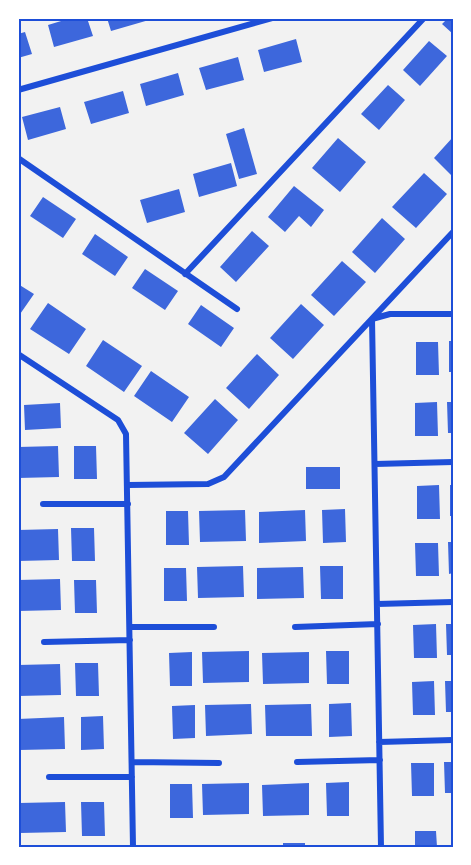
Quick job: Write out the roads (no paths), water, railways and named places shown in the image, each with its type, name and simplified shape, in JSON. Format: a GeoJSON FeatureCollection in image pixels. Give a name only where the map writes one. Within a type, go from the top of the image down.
{"type":"FeatureCollection","features":[{"type":"Feature","properties":{"kind":"street"},"geometry":{"type":"LineString","coordinates":[[18,90],[272,18]]}},
{"type":"Feature","properties":{"kind":"street"},"geometry":{"type":"LineString","coordinates":[[185,274],[424,18]]}},
{"type":"Feature","properties":{"kind":"street"},"geometry":{"type":"LineString","coordinates":[[18,158],[237,309]]}},
{"type":"Feature","properties":{"kind":"street"},"geometry":{"type":"LineString","coordinates":[[128,485],[198,485],[208,484],[224,477],[453,232]]}},
{"type":"Feature","properties":{"kind":"street"},"geometry":{"type":"LineString","coordinates":[[372,319],[390,314],[453,314]]}},
{"type":"Feature","properties":{"kind":"street"},"geometry":{"type":"LineString","coordinates":[[372,319],[381,847]]}},
{"type":"Feature","properties":{"kind":"street"},"geometry":{"type":"LineString","coordinates":[[18,354],[118,420],[123,426],[127,443],[133,847]]}},
{"type":"Feature","properties":{"kind":"street"},"geometry":{"type":"LineString","coordinates":[[375,464],[453,462]]}},
{"type":"Feature","properties":{"kind":"street"},"geometry":{"type":"LineString","coordinates":[[43,504],[128,504]]}},
{"type":"Feature","properties":{"kind":"street"},"geometry":{"type":"LineString","coordinates":[[377,604],[453,602]]}},
{"type":"Feature","properties":{"kind":"street"},"geometry":{"type":"LineString","coordinates":[[295,627],[378,624]]}},
{"type":"Feature","properties":{"kind":"street"},"geometry":{"type":"LineString","coordinates":[[130,627],[214,627]]}},
{"type":"Feature","properties":{"kind":"street"},"geometry":{"type":"LineString","coordinates":[[44,642],[130,640]]}},
{"type":"Feature","properties":{"kind":"street"},"geometry":{"type":"LineString","coordinates":[[379,742],[453,740]]}},
{"type":"Feature","properties":{"kind":"street"},"geometry":{"type":"LineString","coordinates":[[297,762],[380,760]]}},
{"type":"Feature","properties":{"kind":"street"},"geometry":{"type":"LineString","coordinates":[[132,762],[219,763]]}},
{"type":"Feature","properties":{"kind":"street"},"geometry":{"type":"LineString","coordinates":[[49,777],[132,777]]}}]}
